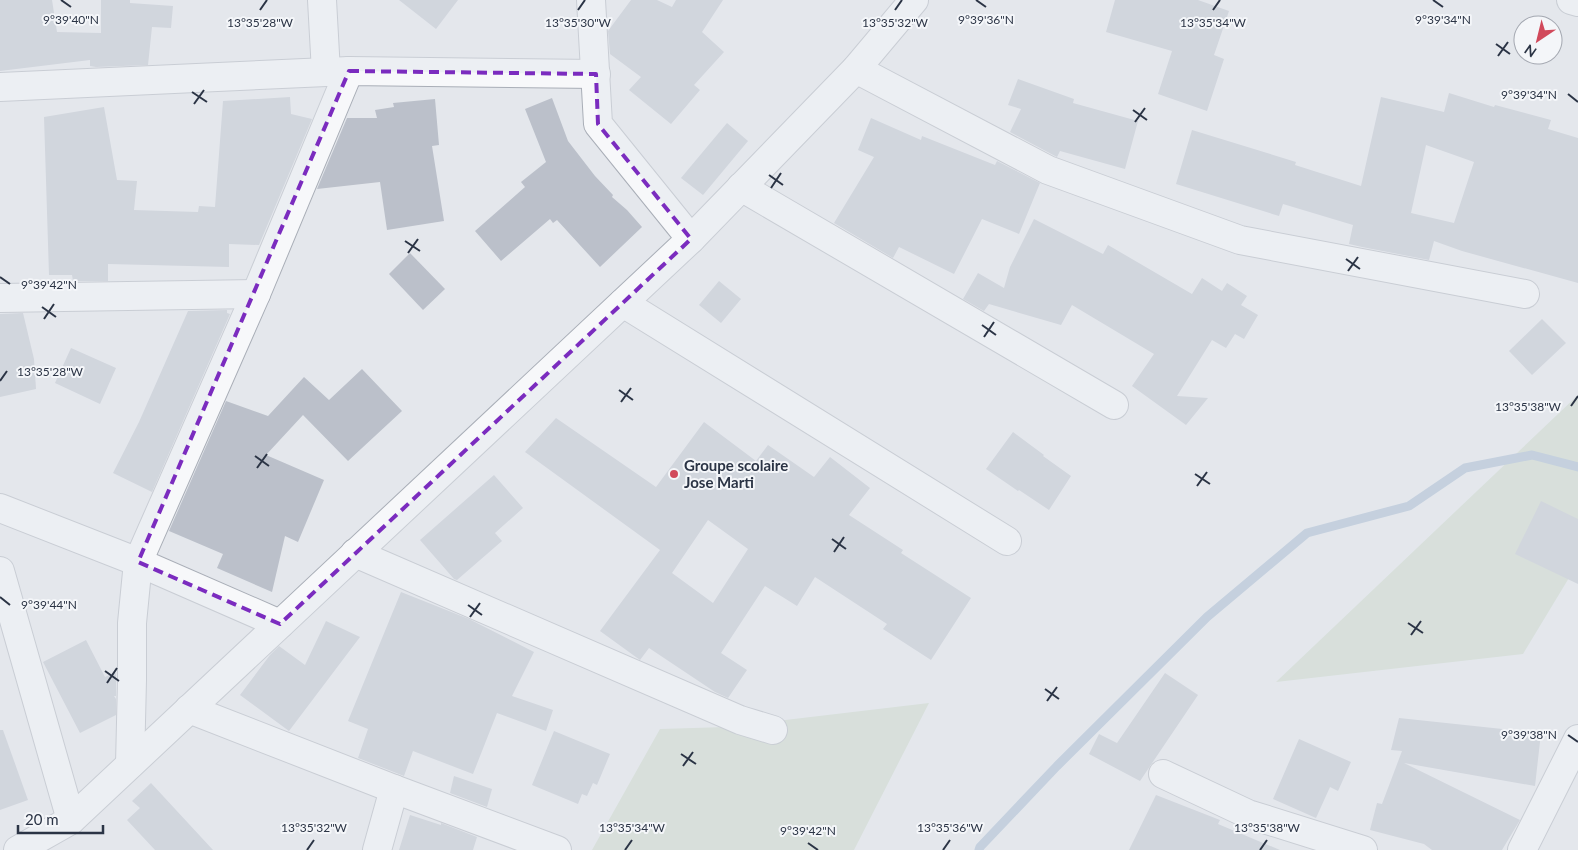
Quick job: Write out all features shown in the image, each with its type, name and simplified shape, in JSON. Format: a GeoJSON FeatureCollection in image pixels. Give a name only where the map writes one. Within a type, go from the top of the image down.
{"type":"FeatureCollection","features":[{"type":"Feature","properties":{"kind":"street"},"geometry":{"type":"LineString","coordinates":[[130,764],[132,623],[138,562],[256,294],[337,71],[322,0]]}},
{"type":"Feature","properties":{"kind":"street"},"geometry":{"type":"LineString","coordinates":[[591,0],[598,124],[691,240]]}},
{"type":"Feature","properties":{"kind":"street"},"geometry":{"type":"LineString","coordinates":[[18,850],[70,820],[691,240],[856,70],[914,0]]}},
{"type":"Feature","properties":{"kind":"street"},"geometry":{"type":"LineString","coordinates":[[1571,0],[1578,2]]}},
{"type":"Feature","properties":{"kind":"street"},"geometry":{"type":"LineString","coordinates":[[856,70],[1048,170],[1240,240],[1525,294]]}},
{"type":"Feature","properties":{"kind":"street"},"geometry":{"type":"LineString","coordinates":[[0,87],[337,71],[596,74]]}},
{"type":"Feature","properties":{"kind":"street"},"geometry":{"type":"LineString","coordinates":[[741,187],[1114,405]]}},
{"type":"Feature","properties":{"kind":"street"},"geometry":{"type":"LineString","coordinates":[[0,298],[256,294]]}},
{"type":"Feature","properties":{"kind":"street"},"geometry":{"type":"LineString","coordinates":[[623,303],[1008,542]]}},
{"type":"Feature","properties":{"kind":"street"},"geometry":{"type":"LineString","coordinates":[[0,508],[138,562],[280,624]]}},
{"type":"Feature","properties":{"kind":"street"},"geometry":{"type":"LineString","coordinates":[[355,554],[740,720],[773,730]]}},
{"type":"Feature","properties":{"kind":"street"},"geometry":{"type":"LineString","coordinates":[[0,571],[70,820]]}},
{"type":"Feature","properties":{"kind":"street"},"geometry":{"type":"LineString","coordinates":[[189,709],[557,850]]}},
{"type":"Feature","properties":{"kind":"street"},"geometry":{"type":"LineString","coordinates":[[1522,850],[1578,739]]}},
{"type":"Feature","properties":{"kind":"street"},"geometry":{"type":"LineString","coordinates":[[1163,774],[1248,814],[1363,850]]}},
{"type":"Feature","properties":{"kind":"street"},"geometry":{"type":"LineString","coordinates":[[377,850],[394,789]]}},
{"type":"Feature","properties":{"kind":"highlighted area"},"geometry":{"type":"Polygon","coordinates":[[[349,71],[596,74],[598,124],[691,239],[280,624],[138,562],[349,71]]]}},
{"type":"Feature","properties":{"kind":"green space"},"geometry":{"type":"Polygon","coordinates":[[[1578,395],[1578,563],[1523,654],[1276,682],[1578,395]]]}},
{"type":"Feature","properties":{"kind":"green space"},"geometry":{"type":"Polygon","coordinates":[[[929,703],[854,850],[592,850],[660,729],[726,727],[929,703]]]}},
{"type":"Feature","properties":{"kind":"building"},"geometry":{"type":"Polygon","coordinates":[[[0,0],[52,0],[57,32],[101,33],[101,0],[130,0],[130,3],[173,6],[171,28],[152,27],[148,65],[96,67],[90,66],[90,60],[0,71],[0,0]]]}},
{"type":"Feature","properties":{"kind":"building"},"geometry":{"type":"Polygon","coordinates":[[[399,0],[458,0],[436,29],[399,0]]]}},
{"type":"Feature","properties":{"kind":"building"},"geometry":{"type":"Polygon","coordinates":[[[631,0],[657,0],[672,7],[676,0],[723,0],[702,32],[724,52],[694,85],[700,90],[671,124],[629,90],[641,77],[610,54],[608,31],[631,0]]]}},
{"type":"Feature","properties":{"kind":"building"},"geometry":{"type":"Polygon","coordinates":[[[1115,0],[1198,0],[1229,11],[1214,55],[1224,59],[1207,111],[1158,94],[1172,51],[1106,32],[1115,0]]]}},
{"type":"Feature","properties":{"kind":"building"},"geometry":{"type":"Polygon","coordinates":[[[1018,79],[1074,99],[1073,103],[1138,121],[1125,169],[1060,151],[1057,157],[1010,132],[1021,109],[1008,105],[1018,79]]]}},
{"type":"Feature","properties":{"kind":"building"},"geometry":{"type":"Polygon","coordinates":[[[1449,93],[1494,107],[1495,105],[1551,120],[1548,129],[1578,138],[1578,283],[1462,251],[1434,241],[1429,260],[1349,244],[1353,225],[1283,204],[1279,216],[1176,184],[1192,130],[1296,162],[1295,165],[1361,186],[1381,97],[1444,112],[1449,93]],[[1426,145],[1411,213],[1454,223],[1474,162],[1426,145]]]}},
{"type":"Feature","properties":{"kind":"building"},"geometry":{"type":"Polygon","coordinates":[[[290,97],[291,114],[312,119],[259,245],[229,244],[229,267],[108,264],[108,281],[73,281],[72,275],[49,275],[44,117],[104,107],[117,180],[137,181],[134,210],[198,212],[199,206],[215,207],[223,101],[290,97]]]}},
{"type":"Feature","properties":{"kind":"building"},"geometry":{"type":"Polygon","coordinates":[[[552,98],[568,141],[595,176],[613,195],[612,197],[642,227],[600,267],[557,220],[553,223],[550,219],[501,261],[475,231],[525,187],[521,182],[546,162],[525,109],[552,98]]]}},
{"type":"Feature","properties":{"kind":"building"},"geometry":{"type":"Polygon","coordinates":[[[435,99],[439,145],[432,146],[444,221],[387,230],[380,182],[317,189],[347,118],[377,118],[375,110],[394,107],[393,103],[435,99]]]}},
{"type":"Feature","properties":{"kind":"building"},"geometry":{"type":"Polygon","coordinates":[[[871,118],[921,140],[922,136],[995,165],[997,161],[1040,183],[1019,234],[982,219],[954,274],[899,247],[893,258],[834,223],[874,157],[858,150],[871,118]]]}},
{"type":"Feature","properties":{"kind":"building"},"geometry":{"type":"Polygon","coordinates":[[[727,123],[748,141],[703,195],[681,178],[727,123]]]}},
{"type":"Feature","properties":{"kind":"building"},"geometry":{"type":"Polygon","coordinates":[[[1034,219],[1103,254],[1108,245],[1192,294],[1202,278],[1222,291],[1227,283],[1247,296],[1241,305],[1258,315],[1244,339],[1235,334],[1226,348],[1212,340],[1177,396],[1208,398],[1186,425],[1132,386],[1154,354],[1072,305],[1061,325],[989,304],[984,311],[963,299],[978,273],[1004,288],[1010,267],[1034,219]]]}},
{"type":"Feature","properties":{"kind":"building"},"geometry":{"type":"Polygon","coordinates":[[[410,253],[445,289],[423,310],[389,274],[410,253]]]}},
{"type":"Feature","properties":{"kind":"building"},"geometry":{"type":"Polygon","coordinates":[[[719,281],[741,299],[721,323],[699,305],[719,281]]]}},
{"type":"Feature","properties":{"kind":"building"},"geometry":{"type":"Polygon","coordinates":[[[227,310],[227,313],[230,314],[152,492],[113,473],[139,422],[188,311],[227,310]]]}},
{"type":"Feature","properties":{"kind":"building"},"geometry":{"type":"Polygon","coordinates":[[[23,313],[34,359],[36,389],[0,397],[0,314],[23,313]]]}},
{"type":"Feature","properties":{"kind":"building"},"geometry":{"type":"Polygon","coordinates":[[[1542,319],[1566,343],[1532,375],[1509,351],[1542,319]]]}},
{"type":"Feature","properties":{"kind":"building"},"geometry":{"type":"Polygon","coordinates":[[[71,348],[116,368],[100,404],[55,383],[71,348]]]}},
{"type":"Feature","properties":{"kind":"building"},"geometry":{"type":"Polygon","coordinates":[[[362,369],[402,411],[348,461],[303,415],[266,455],[324,480],[298,542],[285,536],[272,592],[217,568],[223,554],[169,531],[226,401],[268,416],[304,377],[329,400],[362,369]]]}},
{"type":"Feature","properties":{"kind":"building"},"geometry":{"type":"Polygon","coordinates":[[[556,418],[656,487],[704,422],[756,461],[768,445],[814,477],[830,457],[870,488],[849,515],[903,550],[901,553],[971,598],[931,660],[883,629],[887,624],[815,577],[797,606],[765,586],[721,653],[747,670],[728,698],[715,692],[649,648],[640,660],[600,631],[660,550],[525,452],[556,418]],[[708,520],[672,573],[713,603],[748,549],[708,520]]]}},
{"type":"Feature","properties":{"kind":"building"},"geometry":{"type":"Polygon","coordinates":[[[1013,432],[1071,476],[1049,510],[986,469],[1013,432]]]}},
{"type":"Feature","properties":{"kind":"building"},"geometry":{"type":"Polygon","coordinates":[[[494,475],[523,508],[495,533],[502,541],[457,580],[454,579],[420,540],[494,475]]]}},
{"type":"Feature","properties":{"kind":"building"},"geometry":{"type":"Polygon","coordinates":[[[1541,501],[1578,519],[1578,584],[1515,554],[1541,501]]]}},
{"type":"Feature","properties":{"kind":"building"},"geometry":{"type":"Polygon","coordinates":[[[401,592],[469,619],[534,652],[512,696],[553,710],[546,731],[497,713],[473,774],[413,751],[404,776],[358,758],[368,729],[348,721],[401,592]]]}},
{"type":"Feature","properties":{"kind":"building"},"geometry":{"type":"Polygon","coordinates":[[[326,621],[360,637],[289,731],[240,695],[279,646],[305,665],[326,621]]]}},
{"type":"Feature","properties":{"kind":"building"},"geometry":{"type":"Polygon","coordinates":[[[86,640],[105,677],[115,672],[116,696],[114,696],[116,699],[116,715],[80,733],[43,662],[86,640]]]}},
{"type":"Feature","properties":{"kind":"building"},"geometry":{"type":"Polygon","coordinates":[[[1165,673],[1198,695],[1140,781],[1089,754],[1099,734],[1117,743],[1165,673]]]}},
{"type":"Feature","properties":{"kind":"building"},"geometry":{"type":"Polygon","coordinates":[[[1399,718],[1541,733],[1535,786],[1404,763],[1520,820],[1502,850],[1432,850],[1424,844],[1370,830],[1377,803],[1382,804],[1402,751],[1391,750],[1399,718]]]}},
{"type":"Feature","properties":{"kind":"building"},"geometry":{"type":"Polygon","coordinates":[[[0,730],[3,730],[28,800],[0,810],[0,730]]]}},
{"type":"Feature","properties":{"kind":"building"},"geometry":{"type":"Polygon","coordinates":[[[554,731],[610,754],[597,785],[593,783],[587,796],[582,794],[578,804],[532,785],[554,731]]]}},
{"type":"Feature","properties":{"kind":"building"},"geometry":{"type":"Polygon","coordinates":[[[1299,739],[1351,762],[1338,791],[1330,787],[1316,818],[1273,799],[1299,739]]]}},
{"type":"Feature","properties":{"kind":"building"},"geometry":{"type":"Polygon","coordinates":[[[454,776],[492,789],[487,807],[450,793],[454,776]]]}},
{"type":"Feature","properties":{"kind":"building"},"geometry":{"type":"Polygon","coordinates":[[[151,783],[213,850],[155,850],[127,820],[140,808],[132,801],[151,783]]]}},
{"type":"Feature","properties":{"kind":"building"},"geometry":{"type":"Polygon","coordinates":[[[1156,795],[1220,820],[1218,824],[1280,850],[1129,850],[1156,795]]]}},
{"type":"Feature","properties":{"kind":"building"},"geometry":{"type":"Polygon","coordinates":[[[410,815],[441,825],[441,823],[477,837],[473,850],[399,850],[410,815]]]}},
{"type":"Feature","properties":{"kind":"waterway"},"geometry":{"type":"LineString","coordinates":[[979,850],[1057,766],[1207,617],[1307,533],[1409,506],[1465,468],[1532,455],[1578,467]]}},
{"type":"Feature","properties":{"kind":"place","name":"Groupe scolaire Jose Marti"},"geometry":{"type":"Point","coordinates":[674,474]}}]}
